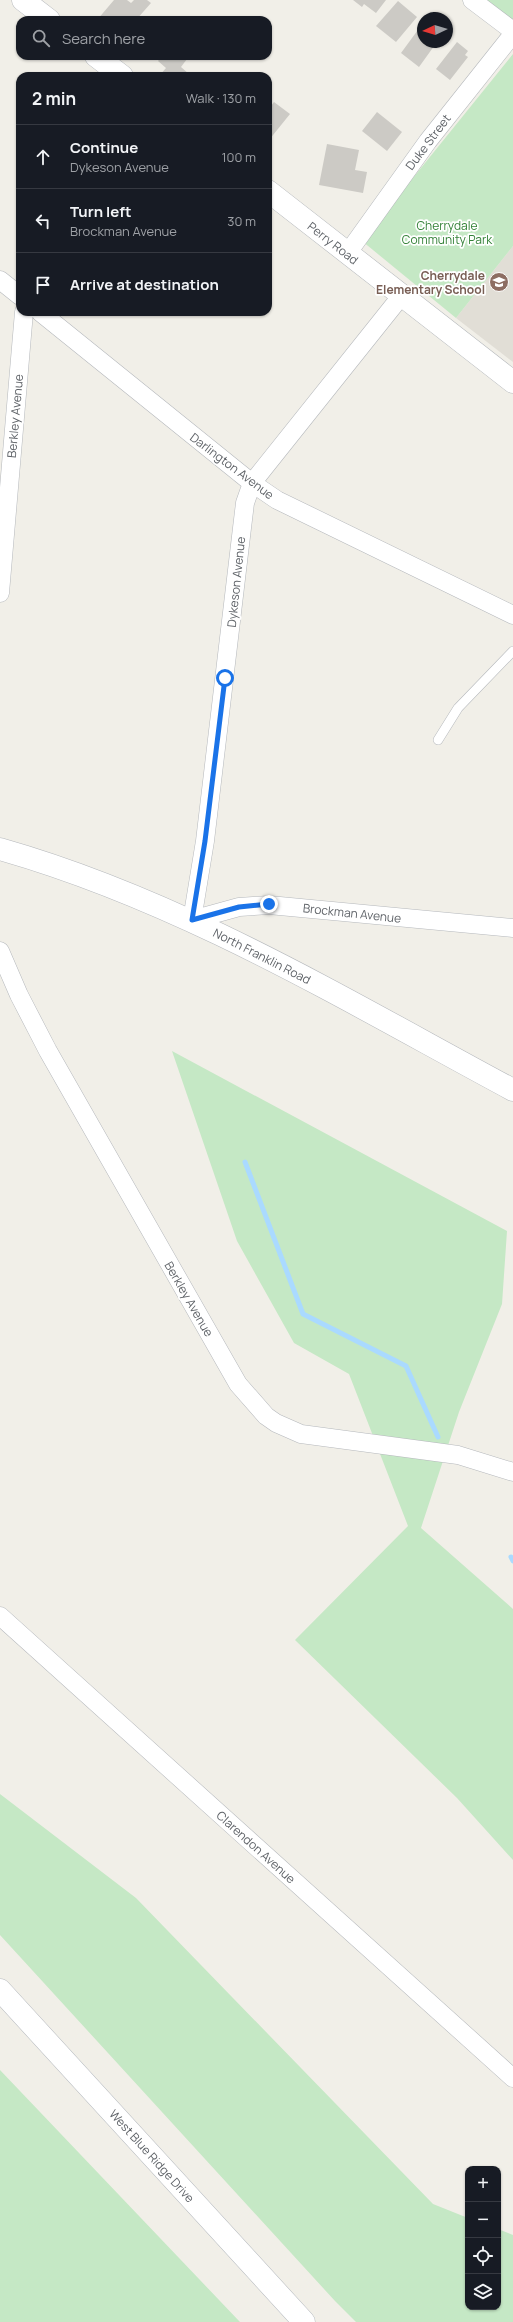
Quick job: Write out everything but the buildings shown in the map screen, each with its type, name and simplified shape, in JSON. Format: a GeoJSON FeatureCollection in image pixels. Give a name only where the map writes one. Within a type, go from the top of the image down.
{"type":"FeatureCollection","features":[{"type":"Feature","properties":{"kind":"street"},"geometry":{"type":"LineString","coordinates":[[23,0],[44,16]]}},
{"type":"Feature","properties":{"kind":"street"},"geometry":{"type":"LineString","coordinates":[[472,0],[513,31]]}},
{"type":"Feature","properties":{"kind":"street","name":"Duke Street"},"geometry":{"type":"LineString","coordinates":[[347,254],[428,141],[513,34]]}},
{"type":"Feature","properties":{"kind":"street"},"geometry":{"type":"LineString","coordinates":[[101,60],[117,72]]}},
{"type":"Feature","properties":{"kind":"street","name":"Perry Road"},"geometry":{"type":"LineString","coordinates":[[272,194],[513,382]]}},
{"type":"Feature","properties":{"kind":"street"},"geometry":{"type":"LineString","coordinates":[[0,280],[16,293]]}},
{"type":"Feature","properties":{"kind":"street","name":"Dykeson Avenue"},"geometry":{"type":"LineString","coordinates":[[192,920],[205,841],[242,528],[246,504],[252,483],[402,295]]}},
{"type":"Feature","properties":{"kind":"street","name":"Berkley Avenue"},"geometry":{"type":"LineString","coordinates":[[0,593],[4,490],[24,316]]}},
{"type":"Feature","properties":{"kind":"street","name":"Darlington Avenue"},"geometry":{"type":"LineString","coordinates":[[45,316],[252,483],[277,500],[513,614]]}},
{"type":"Feature","properties":{"kind":"street","name":"North Franklin Road"},"geometry":{"type":"LineString","coordinates":[[0,849],[124,891],[192,920],[513,1090]]}},
{"type":"Feature","properties":{"kind":"street","name":"Brockman Avenue"},"geometry":{"type":"LineString","coordinates":[[192,920],[239,907],[269,904],[513,928]]}},
{"type":"Feature","properties":{"kind":"street","name":"Berkley Avenue"},"geometry":{"type":"LineString","coordinates":[[0,950],[19,995],[52,1058],[238,1384],[253,1403],[276,1423],[301,1434],[451,1454],[513,1472]]}},
{"type":"Feature","properties":{"kind":"street","name":"Clarendon Avenue"},"geometry":{"type":"LineString","coordinates":[[0,1616],[513,2078]]}},
{"type":"Feature","properties":{"kind":"street","name":"West Blue Ridge Drive"},"geometry":{"type":"LineString","coordinates":[[0,1990],[304,2322]]}},
{"type":"Feature","properties":{"kind":"lane"},"geometry":{"type":"LineString","coordinates":[[438,740],[458,708],[513,651]]}},
{"type":"Feature","properties":{"kind":"shaded area","name":"Cherrydale Elementary School"},"geometry":{"type":"Polygon","coordinates":[[[513,246],[513,362],[456,318],[513,246]]]}},
{"type":"Feature","properties":{"kind":"green space"},"geometry":{"type":"Polygon","coordinates":[[[480,0],[513,0],[513,26],[480,0]]]}},
{"type":"Feature","properties":{"kind":"green space","name":"Cherrydale Community Park"},"geometry":{"type":"Polygon","coordinates":[[[513,54],[513,246],[456,318],[362,241],[513,54]]]}},
{"type":"Feature","properties":{"kind":"green space"},"geometry":{"type":"Polygon","coordinates":[[[172,1051],[507,1231],[502,1304],[459,1412],[421,1528],[513,1609],[513,1860],[457,1798],[295,1640],[408,1526],[349,1374],[294,1343],[237,1241],[172,1051]]]}},
{"type":"Feature","properties":{"kind":"green space"},"geometry":{"type":"Polygon","coordinates":[[[0,1794],[136,1898],[433,2204],[465,2217],[465,2310],[501,2310],[501,2230],[513,2235],[513,2322],[356,2322],[335,2301],[0,1935],[0,1794]]]}},
{"type":"Feature","properties":{"kind":"green space"},"geometry":{"type":"Polygon","coordinates":[[[0,2070],[240,2322],[0,2322],[0,2070]]]}},
{"type":"Feature","properties":{"kind":"waterway"},"geometry":{"type":"LineString","coordinates":[[245,1162],[303,1314],[406,1366],[438,1437]]}},
{"type":"Feature","properties":{"kind":"waterway"},"geometry":{"type":"LineString","coordinates":[[511,1557],[513,1561]]}},
{"type":"Feature","properties":{"kind":"place","name":"Cherrydale Elementary School"},"geometry":{"type":"Point","coordinates":[499,282]}},
{"type":"Feature","properties":{"kind":"route"},"geometry":{"type":"LineString","coordinates":[[225,678],[205,841],[192,920],[239,907],[269,904]]}}]}
